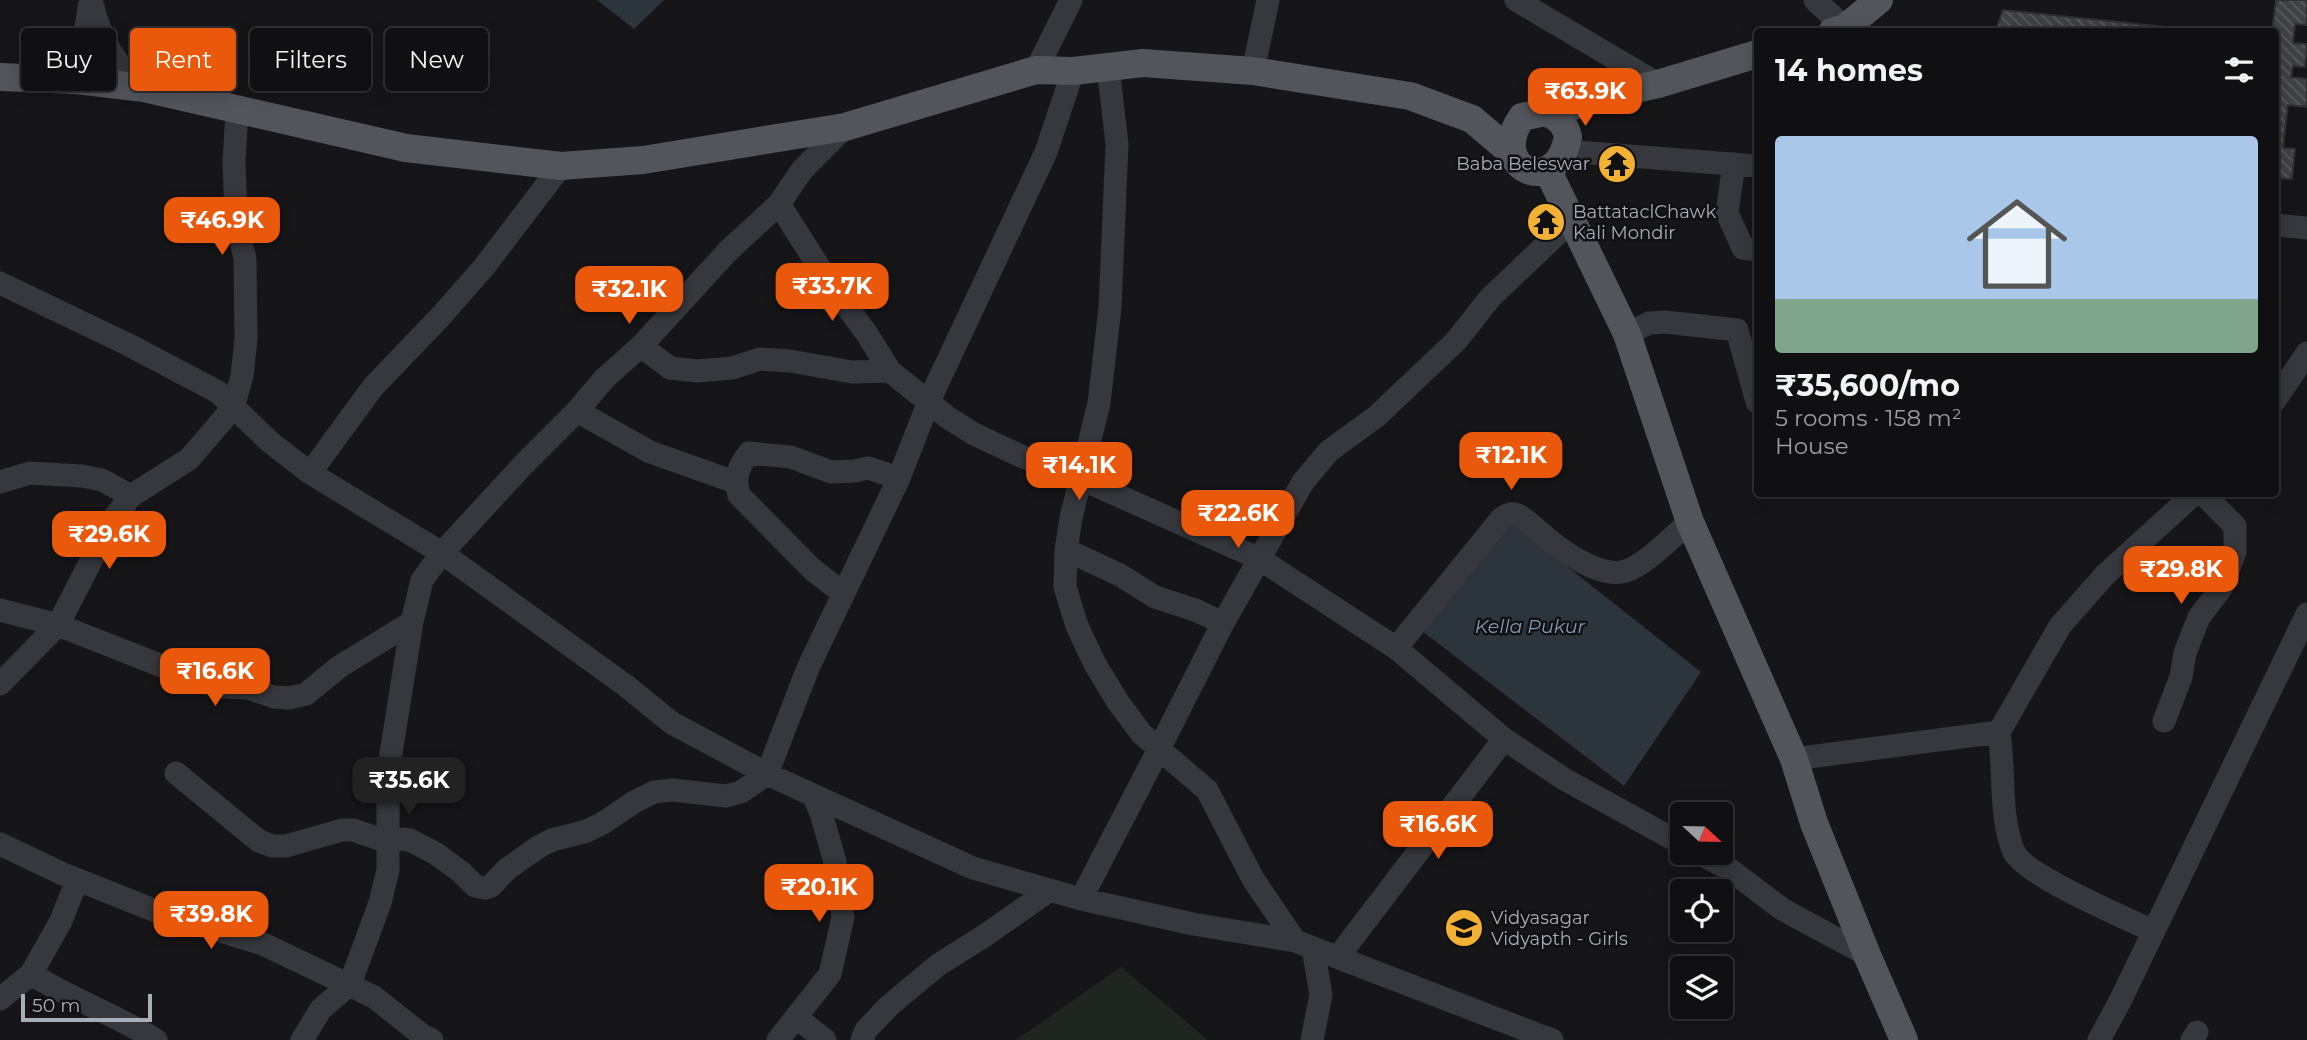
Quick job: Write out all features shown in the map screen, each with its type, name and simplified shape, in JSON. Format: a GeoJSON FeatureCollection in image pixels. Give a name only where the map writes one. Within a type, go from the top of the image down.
{"type":"FeatureCollection","features":[{"type":"Feature","properties":{"kind":"main road"},"geometry":{"type":"LineString","coordinates":[[1841,28],[1879,0]]}},
{"type":"Feature","properties":{"kind":"main road"},"geometry":{"type":"LineString","coordinates":[[1511,152],[1510,141],[1514,128],[1536,116],[1607,95],[1658,84],[1754,55]]}},
{"type":"Feature","properties":{"kind":"main road"},"geometry":{"type":"LineString","coordinates":[[156,91],[406,148],[561,166],[643,160],[845,127],[1036,71],[1073,71],[1143,63],[1253,71],[1410,96],[1472,119],[1511,152],[1516,161],[1525,168],[1536,171],[1560,153],[1607,95]]}},
{"type":"Feature","properties":{"kind":"main road"},"geometry":{"type":"LineString","coordinates":[[0,77],[21,78]]}},
{"type":"Feature","properties":{"kind":"main road"},"geometry":{"type":"LineString","coordinates":[[1472,119],[1536,116],[1562,122],[1560,153],[1573,219],[1627,334],[1690,522],[1794,759],[1814,823],[1904,1040]]}},
{"type":"Feature","properties":{"kind":"street"},"geometry":{"type":"LineString","coordinates":[[86,28],[91,0]]}},
{"type":"Feature","properties":{"kind":"street"},"geometry":{"type":"LineString","coordinates":[[91,0],[102,38],[130,78]]}},
{"type":"Feature","properties":{"kind":"street"},"geometry":{"type":"LineString","coordinates":[[1036,71],[1071,0]]}},
{"type":"Feature","properties":{"kind":"street"},"geometry":{"type":"LineString","coordinates":[[1253,71],[1268,0]]}},
{"type":"Feature","properties":{"kind":"street"},"geometry":{"type":"LineString","coordinates":[[1517,0],[1658,84]]}},
{"type":"Feature","properties":{"kind":"street"},"geometry":{"type":"LineString","coordinates":[[1815,0],[1836,28]]}},
{"type":"Feature","properties":{"kind":"street"},"geometry":{"type":"LineString","coordinates":[[1108,67],[1117,144],[1110,308],[1100,403],[1079,478],[1066,550],[1065,587],[1081,635],[1118,702],[1141,733],[1207,790],[1253,879],[1304,944],[1321,995],[1312,1040]]}},
{"type":"Feature","properties":{"kind":"street"},"geometry":{"type":"LineString","coordinates":[[176,773],[259,841],[272,846],[286,846],[342,830],[353,830],[388,842],[403,839],[418,843],[461,872],[475,886],[485,888],[540,846],[587,831],[654,792],[673,790],[726,796],[741,792],[766,774],[808,668],[899,478],[929,401],[1046,152],[1073,71]]}},
{"type":"Feature","properties":{"kind":"street"},"geometry":{"type":"LineString","coordinates":[[0,684],[58,625],[111,522],[131,496],[189,459],[233,408],[242,376],[246,338],[246,259],[236,217],[234,162],[237,111]]}},
{"type":"Feature","properties":{"kind":"street"},"geometry":{"type":"LineString","coordinates":[[302,1040],[321,1009],[350,984],[380,904],[388,870],[388,772],[412,622],[422,580],[442,553],[523,465],[577,411],[605,378],[641,346],[729,250],[779,204],[802,170],[845,127]]}},
{"type":"Feature","properties":{"kind":"street"},"geometry":{"type":"LineString","coordinates":[[1560,153],[1746,165],[1727,213],[1743,248],[1754,250]]}},
{"type":"Feature","properties":{"kind":"street"},"geometry":{"type":"LineString","coordinates":[[310,473],[373,387],[484,267],[561,166]]}},
{"type":"Feature","properties":{"kind":"street"},"geometry":{"type":"LineString","coordinates":[[779,204],[890,371],[947,417],[1021,456],[1079,478],[1258,558],[1396,648],[1504,739],[1564,779],[1670,837]]}},
{"type":"Feature","properties":{"kind":"street"},"geometry":{"type":"LineString","coordinates":[[1081,899],[1223,623],[1303,482],[1329,451],[1377,416],[1456,341],[1490,298],[1573,219]]}},
{"type":"Feature","properties":{"kind":"street"},"geometry":{"type":"LineString","coordinates":[[2279,225],[2307,228]]}},
{"type":"Feature","properties":{"kind":"street"},"geometry":{"type":"LineString","coordinates":[[0,282],[218,392],[270,442],[310,473],[442,553],[625,685],[672,723],[766,774],[973,868],[1081,899],[1193,924],[1304,944],[1552,1040]]}},
{"type":"Feature","properties":{"kind":"street"},"geometry":{"type":"LineString","coordinates":[[1627,334],[1649,323],[1665,322],[1737,330],[1754,391]]}},
{"type":"Feature","properties":{"kind":"street"},"geometry":{"type":"LineString","coordinates":[[641,346],[670,368],[697,371],[732,368],[760,359],[790,361],[852,372],[890,371]]}},
{"type":"Feature","properties":{"kind":"street"},"geometry":{"type":"LineString","coordinates":[[2279,394],[2307,353]]}},
{"type":"Feature","properties":{"kind":"street"},"geometry":{"type":"LineString","coordinates":[[584,415],[650,452],[735,482]]}},
{"type":"Feature","properties":{"kind":"street"},"geometry":{"type":"LineString","coordinates":[[843,593],[813,570],[739,495],[735,482],[744,460],[749,453],[791,457],[831,472],[868,468],[899,478]]}},
{"type":"Feature","properties":{"kind":"street"},"geometry":{"type":"LineString","coordinates":[[0,482],[30,473],[82,476],[102,480],[131,496]]}},
{"type":"Feature","properties":{"kind":"street"},"geometry":{"type":"LineString","coordinates":[[2153,931],[2045,878],[2013,854],[2002,807],[1998,732],[2060,626],[2105,575],[2191,497]]}},
{"type":"Feature","properties":{"kind":"street"},"geometry":{"type":"LineString","coordinates":[[2164,721],[2199,617],[2222,587],[2235,552],[2235,526],[2206,497]]}},
{"type":"Feature","properties":{"kind":"street"},"geometry":{"type":"LineString","coordinates":[[1396,648],[1501,519],[1508,514],[1522,518],[1554,544],[1599,570],[1620,573],[1636,567],[1690,522]]}},
{"type":"Feature","properties":{"kind":"street"},"geometry":{"type":"LineString","coordinates":[[1066,550],[1120,575],[1154,597],[1195,610],[1223,623]]}},
{"type":"Feature","properties":{"kind":"street"},"geometry":{"type":"LineString","coordinates":[[0,610],[58,625],[205,683],[248,688],[274,697],[289,698],[306,694],[339,667],[412,622]]}},
{"type":"Feature","properties":{"kind":"street"},"geometry":{"type":"LineString","coordinates":[[2099,1040],[2307,614]]}},
{"type":"Feature","properties":{"kind":"street"},"geometry":{"type":"LineString","coordinates":[[1794,759],[1998,732]]}},
{"type":"Feature","properties":{"kind":"street"},"geometry":{"type":"LineString","coordinates":[[1338,957],[1504,739]]}},
{"type":"Feature","properties":{"kind":"street"},"geometry":{"type":"LineString","coordinates":[[778,1040],[830,974],[843,917],[835,862],[813,795]]}},
{"type":"Feature","properties":{"kind":"street"},"geometry":{"type":"LineString","coordinates":[[0,844],[77,880],[156,911],[263,944],[374,997],[432,1040]]}},
{"type":"Feature","properties":{"kind":"street"},"geometry":{"type":"LineString","coordinates":[[1721,865],[1782,909],[1867,955]]}},
{"type":"Feature","properties":{"kind":"street"},"geometry":{"type":"LineString","coordinates":[[0,999],[31,974],[61,921],[77,880]]}},
{"type":"Feature","properties":{"kind":"street"},"geometry":{"type":"LineString","coordinates":[[862,1040],[866,1030],[890,1005],[938,965],[1050,890]]}},
{"type":"Feature","properties":{"kind":"street"},"geometry":{"type":"LineString","coordinates":[[31,974],[156,1040]]}},
{"type":"Feature","properties":{"kind":"street"},"geometry":{"type":"LineString","coordinates":[[797,1018],[825,1040]]}},
{"type":"Feature","properties":{"kind":"shaded area"},"geometry":{"type":"Polygon","coordinates":[[[1121,967],[1208,1040],[1016,1040],[1121,967]]]}},
{"type":"Feature","properties":{"kind":"water"},"geometry":{"type":"Polygon","coordinates":[[[597,0],[664,0],[634,29],[597,0]]]}},
{"type":"Feature","properties":{"kind":"water","name":"Kella Pukur"},"geometry":{"type":"Polygon","coordinates":[[[1508,520],[1701,672],[1624,786],[1422,631],[1508,520]]]}},
{"type":"Feature","properties":{"kind":"building"},"geometry":{"type":"Polygon","coordinates":[[[2276,0],[2307,0],[2307,25],[2295,24],[2293,43],[2307,44],[2305,67],[2293,66],[2291,77],[2307,79],[2307,107],[2288,105],[2283,148],[2295,149],[2292,179],[2279,178],[2279,28],[2272,28],[2276,0]]]}},
{"type":"Feature","properties":{"kind":"building"},"geometry":{"type":"Polygon","coordinates":[[[2003,10],[2176,28],[1996,28],[2003,10]]]}},
{"type":"Feature","properties":{"kind":"place","name":"Baba Beleswar"},"geometry":{"type":"Point","coordinates":[1617,164]}},
{"type":"Feature","properties":{"kind":"place","name":"BattataclChawk Kali Mondir"},"geometry":{"type":"Point","coordinates":[1546,222]}},
{"type":"Feature","properties":{"kind":"place","name":"Vidyasagar Vidyapth - Girls"},"geometry":{"type":"Point","coordinates":[1464,928]}}]}
